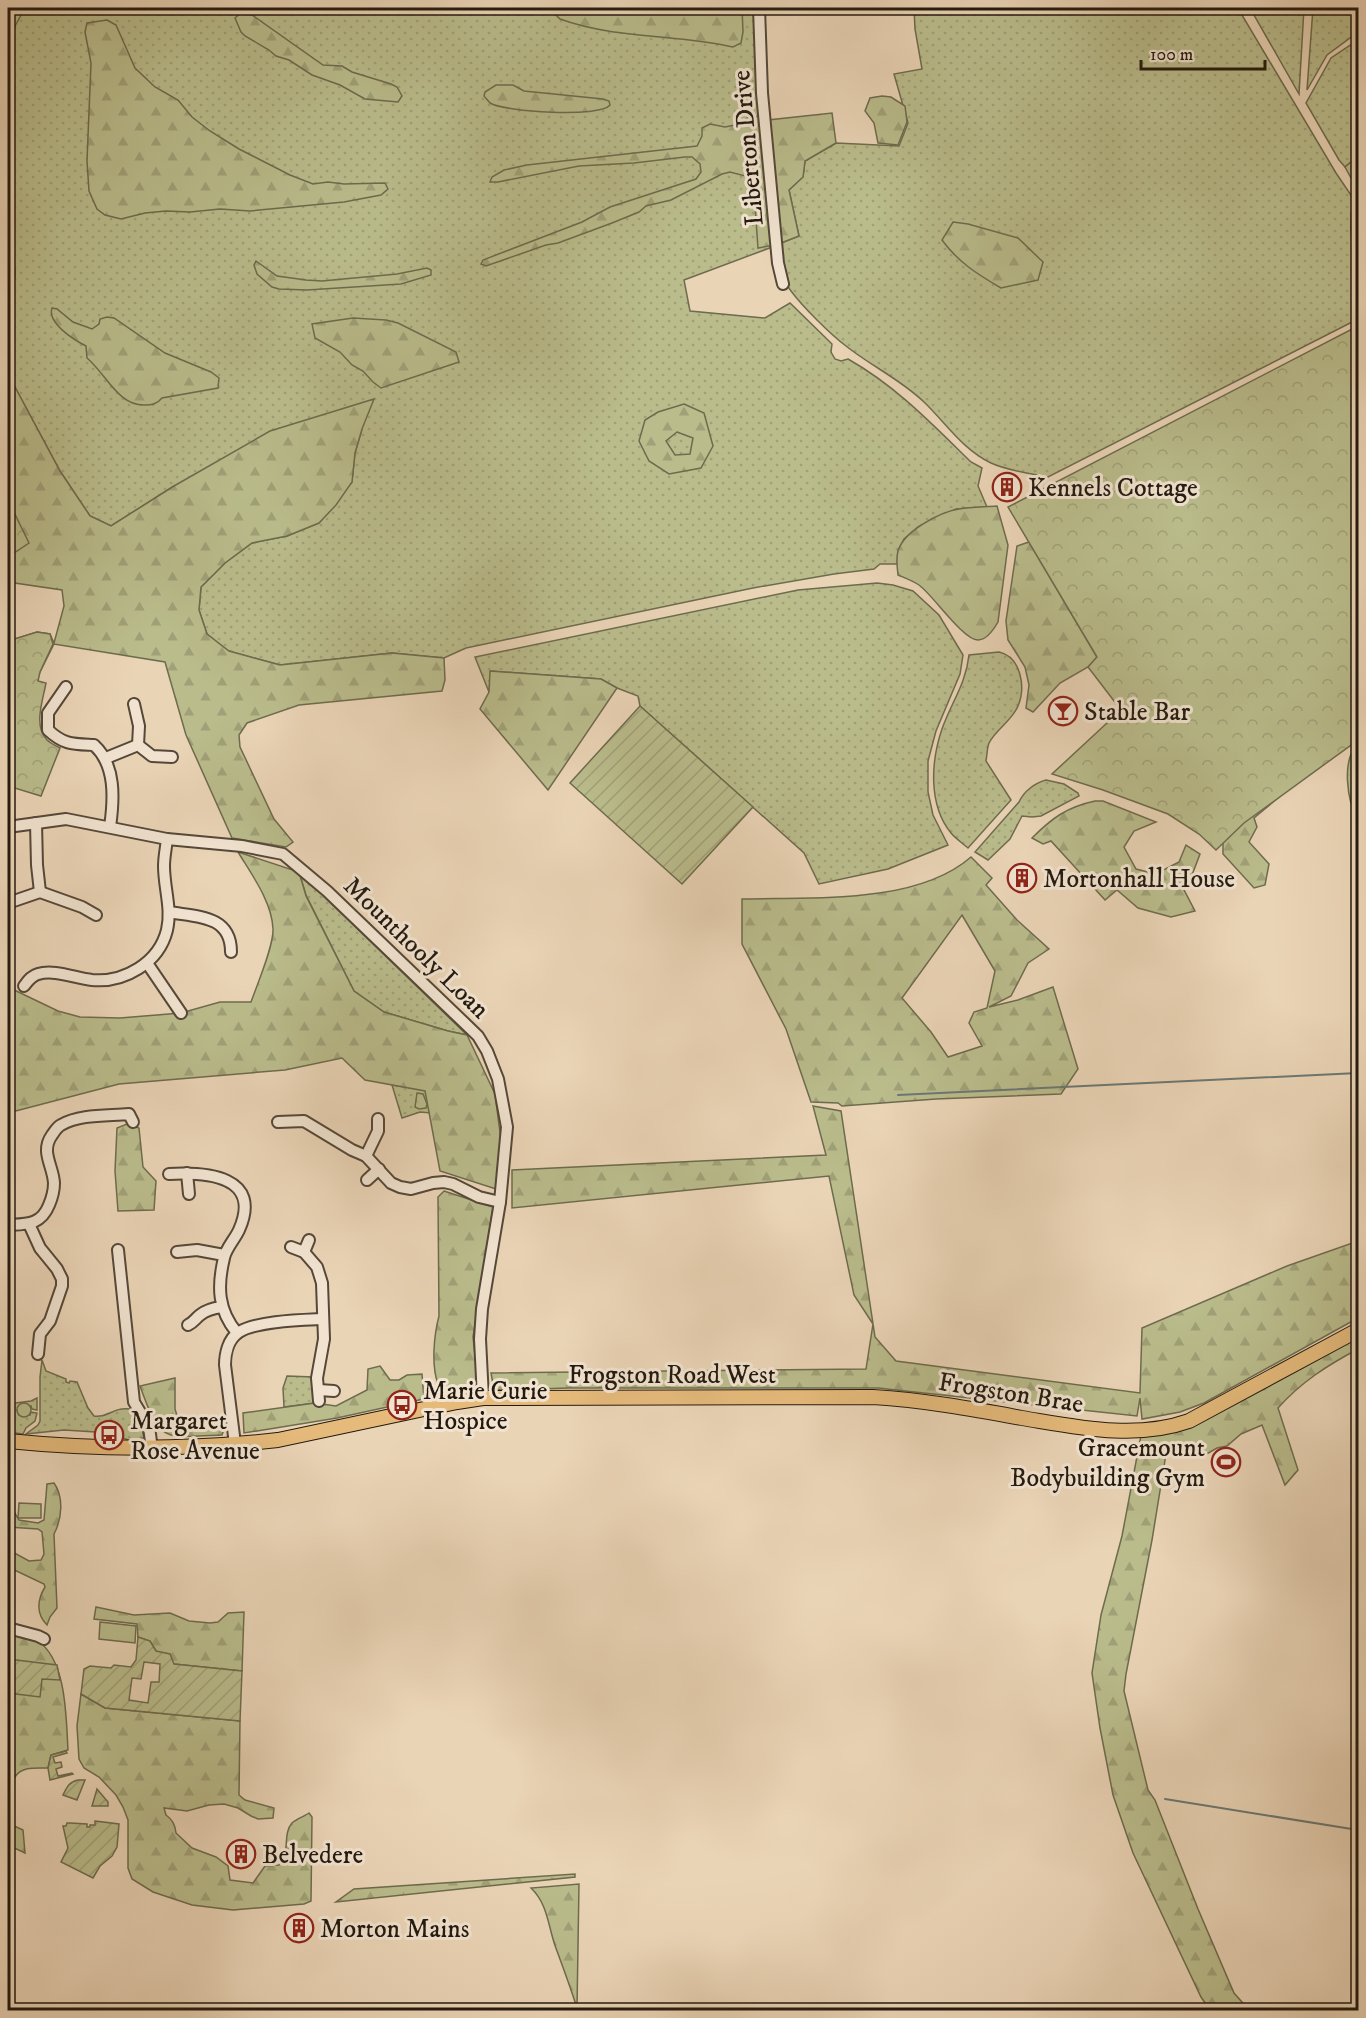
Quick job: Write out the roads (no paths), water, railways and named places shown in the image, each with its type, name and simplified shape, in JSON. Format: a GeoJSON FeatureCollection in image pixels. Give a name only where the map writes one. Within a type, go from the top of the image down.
{"type":"FeatureCollection","features":[{"type":"Feature","properties":{"kind":"main road","name":"Frogston Brae"},"geometry":{"type":"LineString","coordinates":[[873,1397],[944,1405],[1090,1429],[1142,1430],[1175,1426],[1190,1421],[1359,1330]]}},
{"type":"Feature","properties":{"kind":"main road","name":"Frogston Road West"},"geometry":{"type":"LineString","coordinates":[[8,1441],[87,1448],[152,1449],[235,1444],[278,1440],[449,1403],[483,1398],[873,1397]]}},
{"type":"Feature","properties":{"kind":"street","name":"Liberton Drive"},"geometry":{"type":"LineString","coordinates":[[759,8],[762,93],[778,263],[783,284]]}},
{"type":"Feature","properties":{"kind":"street"},"geometry":{"type":"LineString","coordinates":[[66,687],[48,713],[48,730],[66,744],[94,744],[106,758],[113,796],[110,827]]}},
{"type":"Feature","properties":{"kind":"street"},"geometry":{"type":"LineString","coordinates":[[134,704],[139,726],[138,745]]}},
{"type":"Feature","properties":{"kind":"street"},"geometry":{"type":"LineString","coordinates":[[106,758],[138,745]]}},
{"type":"Feature","properties":{"kind":"street"},"geometry":{"type":"LineString","coordinates":[[138,745],[152,756],[172,757]]}},
{"type":"Feature","properties":{"kind":"street","name":"Mounthooly Loan"},"geometry":{"type":"LineString","coordinates":[[8,827],[66,819],[167,839],[242,846],[282,854],[327,891],[478,1036],[498,1079],[506,1110],[507,1141],[500,1202],[482,1309],[480,1340],[483,1398]]}},
{"type":"Feature","properties":{"kind":"street"},"geometry":{"type":"LineString","coordinates":[[36,823],[40,892]]}},
{"type":"Feature","properties":{"kind":"street"},"geometry":{"type":"LineString","coordinates":[[24,986],[32,976],[40,973],[108,980],[124,975],[147,963],[160,946],[166,932],[170,912],[164,865],[167,839]]}},
{"type":"Feature","properties":{"kind":"street"},"geometry":{"type":"LineString","coordinates":[[8,903],[40,892],[96,915]]}},
{"type":"Feature","properties":{"kind":"street"},"geometry":{"type":"LineString","coordinates":[[170,912],[214,920],[225,930],[231,942],[231,952]]}},
{"type":"Feature","properties":{"kind":"street"},"geometry":{"type":"LineString","coordinates":[[147,963],[181,1013]]}},
{"type":"Feature","properties":{"kind":"street"},"geometry":{"type":"LineString","coordinates":[[8,1225],[29,1224],[39,1220],[46,1213],[54,1185],[46,1148],[58,1126],[81,1118],[129,1114],[133,1122]]}},
{"type":"Feature","properties":{"kind":"street"},"geometry":{"type":"LineString","coordinates":[[278,1122],[306,1115],[352,1150],[366,1156],[391,1182],[400,1187],[411,1189],[447,1182],[479,1197],[500,1202]]}},
{"type":"Feature","properties":{"kind":"street"},"geometry":{"type":"LineString","coordinates":[[366,1156],[378,1131],[378,1119]]}},
{"type":"Feature","properties":{"kind":"street"},"geometry":{"type":"LineString","coordinates":[[367,1180],[379,1169]]}},
{"type":"Feature","properties":{"kind":"street"},"geometry":{"type":"LineString","coordinates":[[187,1173],[189,1194]]}},
{"type":"Feature","properties":{"kind":"street"},"geometry":{"type":"LineString","coordinates":[[169,1174],[187,1173],[228,1179],[242,1192],[244,1215],[239,1231],[224,1255],[221,1278],[222,1307],[225,1316],[237,1333]]}},
{"type":"Feature","properties":{"kind":"street"},"geometry":{"type":"LineString","coordinates":[[29,1224],[40,1248],[57,1269],[62,1280],[50,1321],[40,1334],[38,1354]]}},
{"type":"Feature","properties":{"kind":"street"},"geometry":{"type":"LineString","coordinates":[[304,1252],[309,1240]]}},
{"type":"Feature","properties":{"kind":"street"},"geometry":{"type":"LineString","coordinates":[[291,1247],[304,1252],[321,1276],[324,1350],[317,1378],[319,1396],[334,1391]]}},
{"type":"Feature","properties":{"kind":"street"},"geometry":{"type":"LineString","coordinates":[[118,1250],[134,1402],[150,1427],[152,1449]]}},
{"type":"Feature","properties":{"kind":"street"},"geometry":{"type":"LineString","coordinates":[[183,1254],[197,1250],[224,1255]]}},
{"type":"Feature","properties":{"kind":"street"},"geometry":{"type":"LineString","coordinates":[[188,1325],[194,1323],[196,1311],[222,1307]]}},
{"type":"Feature","properties":{"kind":"street"},"geometry":{"type":"LineString","coordinates":[[235,1444],[225,1357],[230,1341],[237,1333],[245,1329],[280,1322],[322,1319]]}},
{"type":"Feature","properties":{"kind":"street"},"geometry":{"type":"LineString","coordinates":[[8,1628],[44,1639]]}},
{"type":"Feature","properties":{"kind":"waterway"},"geometry":{"type":"LineString","coordinates":[[898,1095],[1358,1073]]}},
{"type":"Feature","properties":{"kind":"waterway"},"geometry":{"type":"LineString","coordinates":[[1165,1799],[1358,1830]]}},
{"type":"Feature","properties":{"kind":"place","name":"Kennels Cottage"},"geometry":{"type":"Point","coordinates":[1007,487]}},
{"type":"Feature","properties":{"kind":"place","name":"Stable Bar"},"geometry":{"type":"Point","coordinates":[1063,711]}},
{"type":"Feature","properties":{"kind":"place","name":"Mortonhall House"},"geometry":{"type":"Point","coordinates":[1022,878]}},
{"type":"Feature","properties":{"kind":"place","name":"Marie Curie Hospice"},"geometry":{"type":"Point","coordinates":[402,1405]}},
{"type":"Feature","properties":{"kind":"place","name":"Margaret Rose Avenue"},"geometry":{"type":"Point","coordinates":[109,1435]}},
{"type":"Feature","properties":{"kind":"place","name":"Gracemount Bodybuilding Gym"},"geometry":{"type":"Point","coordinates":[1226,1462]}},
{"type":"Feature","properties":{"kind":"place","name":"Belvedere"},"geometry":{"type":"Point","coordinates":[241,1854]}},
{"type":"Feature","properties":{"kind":"place","name":"Morton Mains"},"geometry":{"type":"Point","coordinates":[299,1928]}}]}
